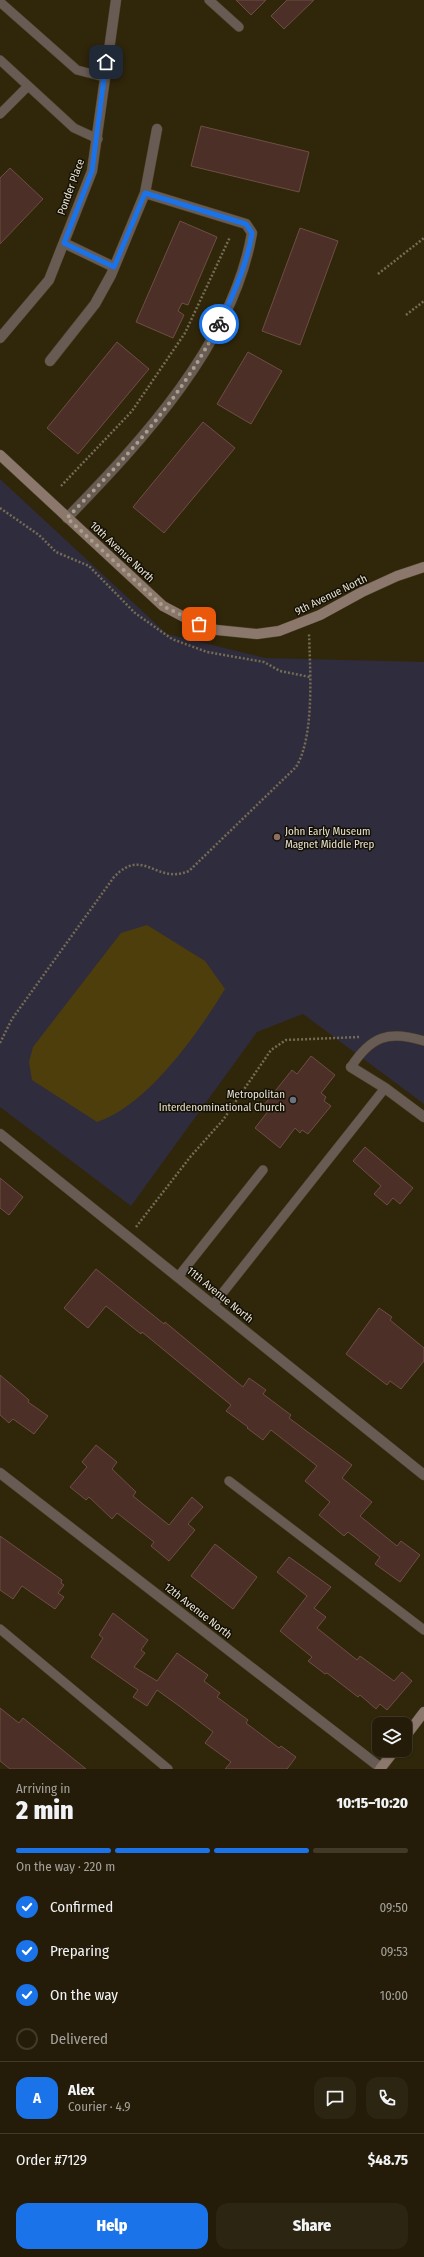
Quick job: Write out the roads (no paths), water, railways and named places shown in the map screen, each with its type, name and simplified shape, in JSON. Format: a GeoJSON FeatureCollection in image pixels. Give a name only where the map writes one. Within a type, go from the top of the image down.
{"type":"FeatureCollection","features":[{"type":"Feature","properties":{"kind":"street","name":"Ponder Place"},"geometry":{"type":"LineString","coordinates":[[0,338],[49,280],[92,171],[98,139],[104,78],[116,0]]}},
{"type":"Feature","properties":{"kind":"street"},"geometry":{"type":"LineString","coordinates":[[50,361],[95,304],[114,267],[145,193],[157,129]]}},
{"type":"Feature","properties":{"kind":"street"},"geometry":{"type":"LineString","coordinates":[[67,518],[129,454],[172,399],[213,337],[232,298],[250,247],[252,233],[246,224],[145,193]]}},
{"type":"Feature","properties":{"kind":"street"},"geometry":{"type":"LineString","coordinates":[[64,243],[114,267]]}},
{"type":"Feature","properties":{"kind":"street","name":"10th Avenue North"},"geometry":{"type":"LineString","coordinates":[[0,455],[163,606],[199,624]]}},
{"type":"Feature","properties":{"kind":"street","name":"9th Avenue North"},"geometry":{"type":"LineString","coordinates":[[199,624],[217,630],[257,634],[279,631],[308,620],[362,592],[424,567]]}},
{"type":"Feature","properties":{"kind":"street"},"geometry":{"type":"LineString","coordinates":[[351,1068],[384,1088],[424,1117]]}},
{"type":"Feature","properties":{"kind":"street","name":"11th Avenue North"},"geometry":{"type":"LineString","coordinates":[[0,1134],[424,1475]]}},
{"type":"Feature","properties":{"kind":"street","name":"12th Avenue North"},"geometry":{"type":"LineString","coordinates":[[0,1473],[381,1768]]}},
{"type":"Feature","properties":{"kind":"street"},"geometry":{"type":"LineString","coordinates":[[412,1728],[424,1712]]}},
{"type":"Feature","properties":{"kind":"street"},"geometry":{"type":"LineString","coordinates":[[381,1768],[390,1757]]}},
{"type":"Feature","properties":{"kind":"lane"},"geometry":{"type":"LineString","coordinates":[[209,0],[239,27]]}},
{"type":"Feature","properties":{"kind":"lane"},"geometry":{"type":"LineString","coordinates":[[0,2],[77,70],[104,78]]}},
{"type":"Feature","properties":{"kind":"lane"},"geometry":{"type":"LineString","coordinates":[[0,60],[74,128],[98,139]]}},
{"type":"Feature","properties":{"kind":"lane"},"geometry":{"type":"LineString","coordinates":[[0,114],[28,86]]}},
{"type":"Feature","properties":{"kind":"lane"},"geometry":{"type":"LineString","coordinates":[[351,1068],[359,1055],[376,1039],[390,1034],[424,1040]]}},
{"type":"Feature","properties":{"kind":"lane"},"geometry":{"type":"LineString","coordinates":[[213,1305],[384,1088]]}},
{"type":"Feature","properties":{"kind":"lane"},"geometry":{"type":"LineString","coordinates":[[178,1277],[263,1170]]}},
{"type":"Feature","properties":{"kind":"lane"},"geometry":{"type":"LineString","coordinates":[[228,1481],[424,1630]]}},
{"type":"Feature","properties":{"kind":"lane"},"geometry":{"type":"LineString","coordinates":[[0,1629],[168,1769]]}},
{"type":"Feature","properties":{"kind":"place","name":"John Early Museum Magnet Middle Prep"},"geometry":{"type":"Point","coordinates":[277,837]}},
{"type":"Feature","properties":{"kind":"place","name":"Metropolitan Interdenominational Church"},"geometry":{"type":"Point","coordinates":[293,1100]}}]}
